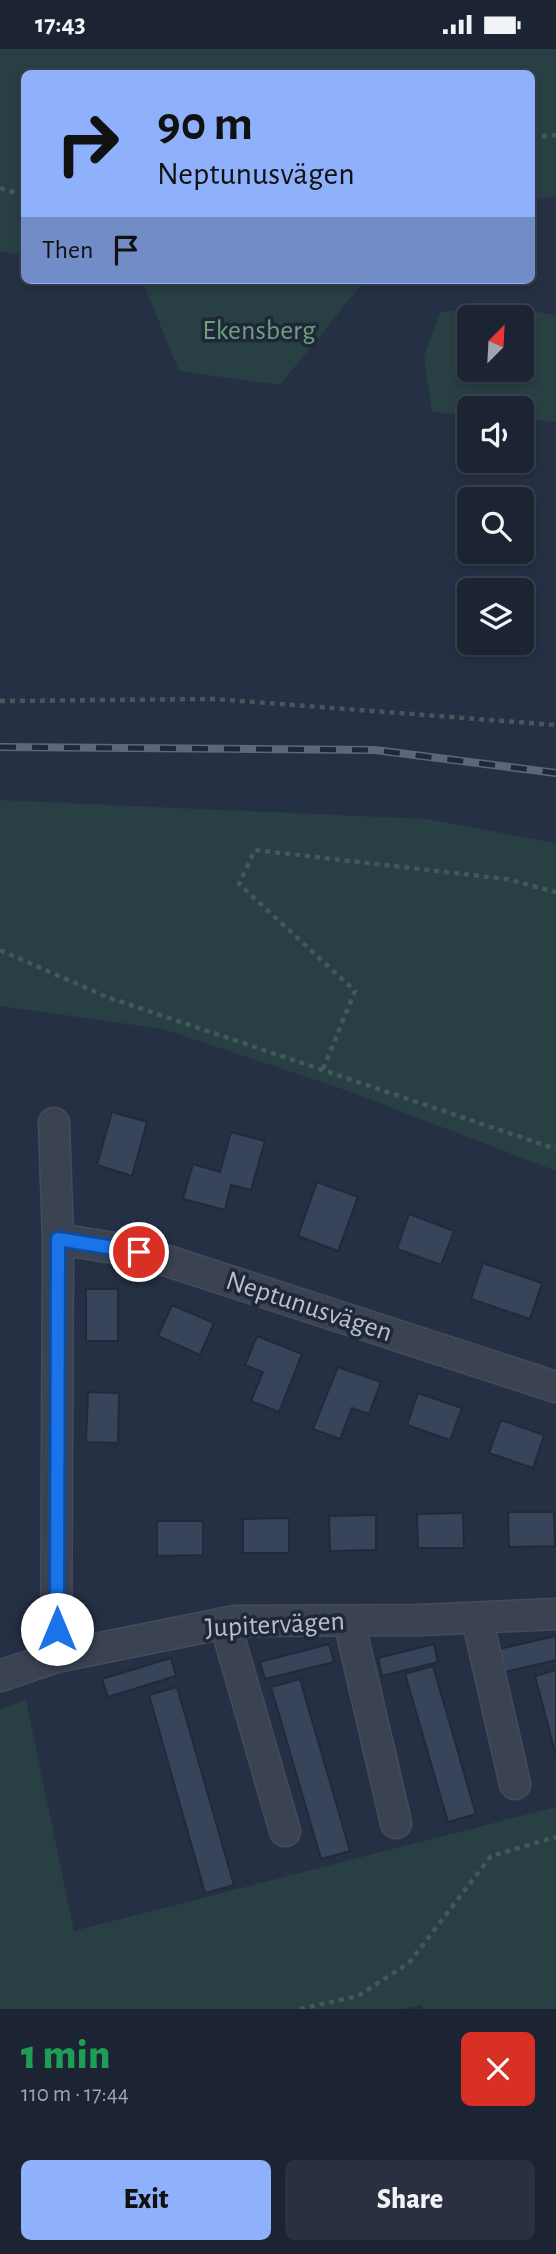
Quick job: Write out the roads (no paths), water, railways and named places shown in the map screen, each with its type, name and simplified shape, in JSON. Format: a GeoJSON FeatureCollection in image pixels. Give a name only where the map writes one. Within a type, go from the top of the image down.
{"type":"FeatureCollection","features":[{"type":"Feature","properties":{"kind":"street"},"geometry":{"type":"LineString","coordinates":[[54,1123],[58,1239],[56,1657]]}},
{"type":"Feature","properties":{"kind":"street","name":"Neptunusvägen"},"geometry":{"type":"LineString","coordinates":[[58,1239],[139,1252],[556,1387]]}},
{"type":"Feature","properties":{"kind":"street","name":"Jupitervägen"},"geometry":{"type":"LineString","coordinates":[[0,1676],[56,1657],[225,1623],[556,1614]]}},
{"type":"Feature","properties":{"kind":"street"},"geometry":{"type":"LineString","coordinates":[[477,1618],[515,1784]]}},
{"type":"Feature","properties":{"kind":"street"},"geometry":{"type":"LineString","coordinates":[[349,1621],[396,1822]]}},
{"type":"Feature","properties":{"kind":"street"},"geometry":{"type":"LineString","coordinates":[[225,1623],[285,1831]]}},
{"type":"Feature","properties":{"kind":"railway"},"geometry":{"type":"LineString","coordinates":[[0,747],[375,750],[556,773]]}},
{"type":"Feature","properties":{"kind":"park label","name":"Ekensberg"},"geometry":{"type":"Point","coordinates":[259,331]}}]}
